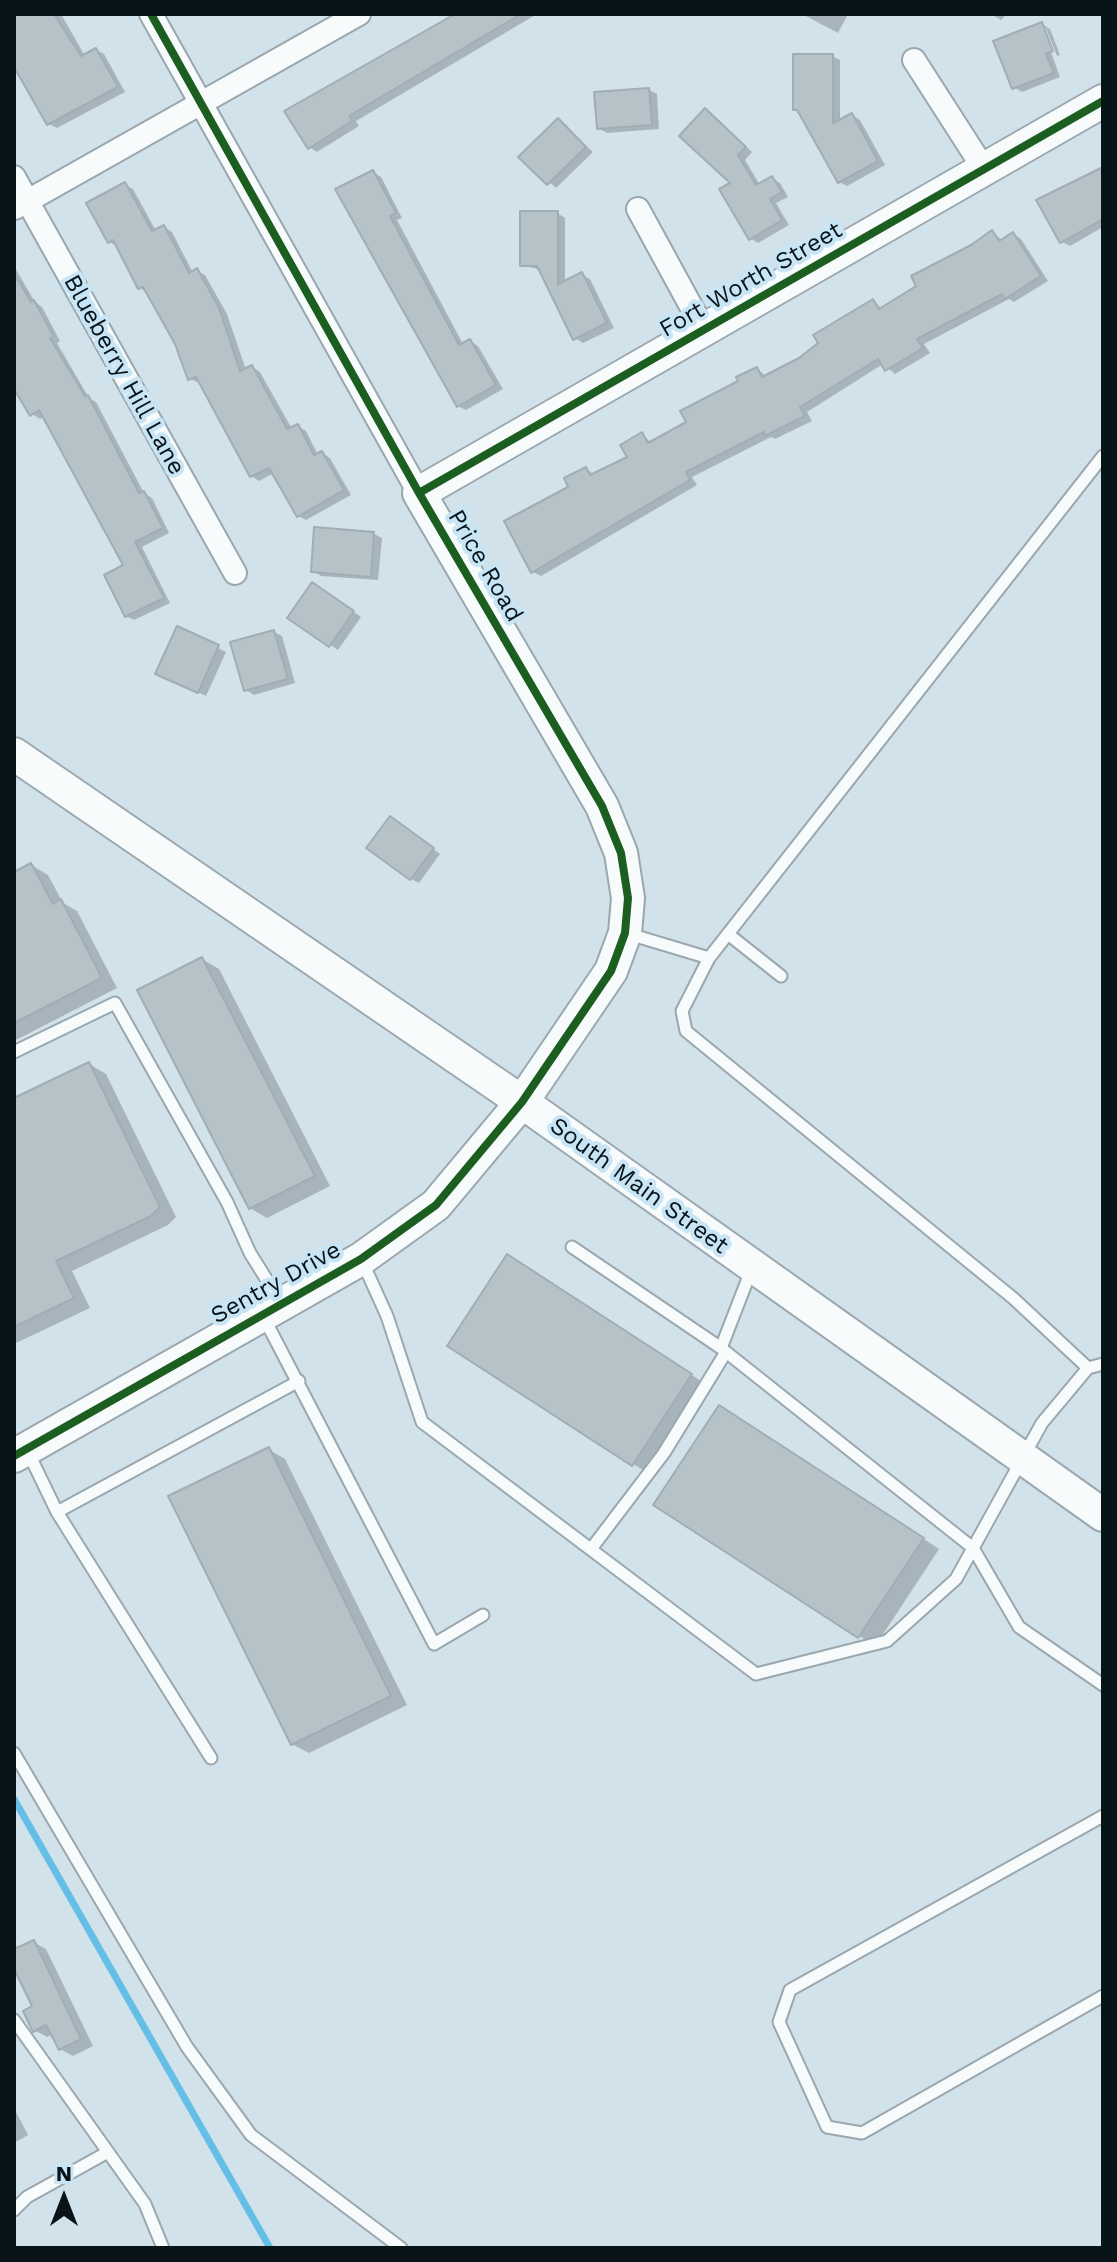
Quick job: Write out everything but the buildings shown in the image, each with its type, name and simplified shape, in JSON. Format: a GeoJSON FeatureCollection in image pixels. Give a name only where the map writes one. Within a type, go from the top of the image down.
{"type":"FeatureCollection","features":[{"type":"Feature","properties":{"kind":"street","name":"Price Road"},"geometry":{"type":"LineString","coordinates":[[151,14],[419,493],[602,806],[621,853],[628,898],[625,933],[611,971],[522,1102]]}},
{"type":"Feature","properties":{"kind":"street"},"geometry":{"type":"LineString","coordinates":[[20,204],[359,14]]}},
{"type":"Feature","properties":{"kind":"street"},"geometry":{"type":"LineString","coordinates":[[914,60],[984,169]]}},
{"type":"Feature","properties":{"kind":"street","name":"Fort Worth Street"},"geometry":{"type":"LineString","coordinates":[[419,493],[1103,101]]}},
{"type":"Feature","properties":{"kind":"street","name":"Blueberry Hill Lane"},"geometry":{"type":"LineString","coordinates":[[14,177],[20,204],[235,573]]}},
{"type":"Feature","properties":{"kind":"street"},"geometry":{"type":"LineString","coordinates":[[638,209],[704,330]]}},
{"type":"Feature","properties":{"kind":"street","name":"South Main Street"},"geometry":{"type":"LineString","coordinates":[[14,754],[522,1102],[1103,1515]]}},
{"type":"Feature","properties":{"kind":"street","name":"Sentry Drive"},"geometry":{"type":"LineString","coordinates":[[20,1452],[271,1307],[361,1259],[436,1205],[522,1102]]}},
{"type":"Feature","properties":{"kind":"lane"},"geometry":{"type":"LineString","coordinates":[[1088,1368],[1013,1298],[686,1031],[682,1011],[709,958],[1103,456]]}},
{"type":"Feature","properties":{"kind":"lane"},"geometry":{"type":"LineString","coordinates":[[625,933],[709,958]]}},
{"type":"Feature","properties":{"kind":"lane"},"geometry":{"type":"LineString","coordinates":[[728,934],[781,976]]}},
{"type":"Feature","properties":{"kind":"lane"},"geometry":{"type":"LineString","coordinates":[[14,1052],[115,1003],[227,1202],[299,1381],[434,1644],[483,1615]]}},
{"type":"Feature","properties":{"kind":"lane"},"geometry":{"type":"LineString","coordinates":[[572,1247],[724,1350],[973,1548],[1019,1627],[1103,1685]]}},
{"type":"Feature","properties":{"kind":"lane"},"geometry":{"type":"LineString","coordinates":[[361,1259],[387,1316],[422,1422],[756,1674],[887,1641],[956,1579],[1042,1423],[1088,1368],[1103,1364]]}},
{"type":"Feature","properties":{"kind":"lane"},"geometry":{"type":"LineString","coordinates":[[591,1549],[664,1453],[724,1350],[752,1268]]}},
{"type":"Feature","properties":{"kind":"lane"},"geometry":{"type":"LineString","coordinates":[[57,1512],[299,1381]]}},
{"type":"Feature","properties":{"kind":"lane"},"geometry":{"type":"LineString","coordinates":[[20,1452],[211,1758]]}},
{"type":"Feature","properties":{"kind":"lane"},"geometry":{"type":"LineString","coordinates":[[14,1753],[187,2047],[251,2135],[401,2248]]}},
{"type":"Feature","properties":{"kind":"lane"},"geometry":{"type":"LineString","coordinates":[[1103,1816],[790,1990],[779,2022],[827,2127],[862,2133],[1103,1996]]}},
{"type":"Feature","properties":{"kind":"lane"},"geometry":{"type":"LineString","coordinates":[[14,2020],[145,2204],[163,2248]]}},
{"type":"Feature","properties":{"kind":"lane"},"geometry":{"type":"LineString","coordinates":[[14,2210],[27,2197],[108,2152]]}},
{"type":"Feature","properties":{"kind":"waterway"},"geometry":{"type":"LineString","coordinates":[[14,1799],[270,2248]]}},
{"type":"Feature","properties":{"kind":"cycle path"},"geometry":{"type":"LineString","coordinates":[[14,1456],[361,1259],[436,1205],[522,1102],[611,971],[625,933],[628,898],[621,853],[602,806],[419,493],[151,14]]}},
{"type":"Feature","properties":{"kind":"cycle path"},"geometry":{"type":"LineString","coordinates":[[419,493],[1103,101]]}}]}
